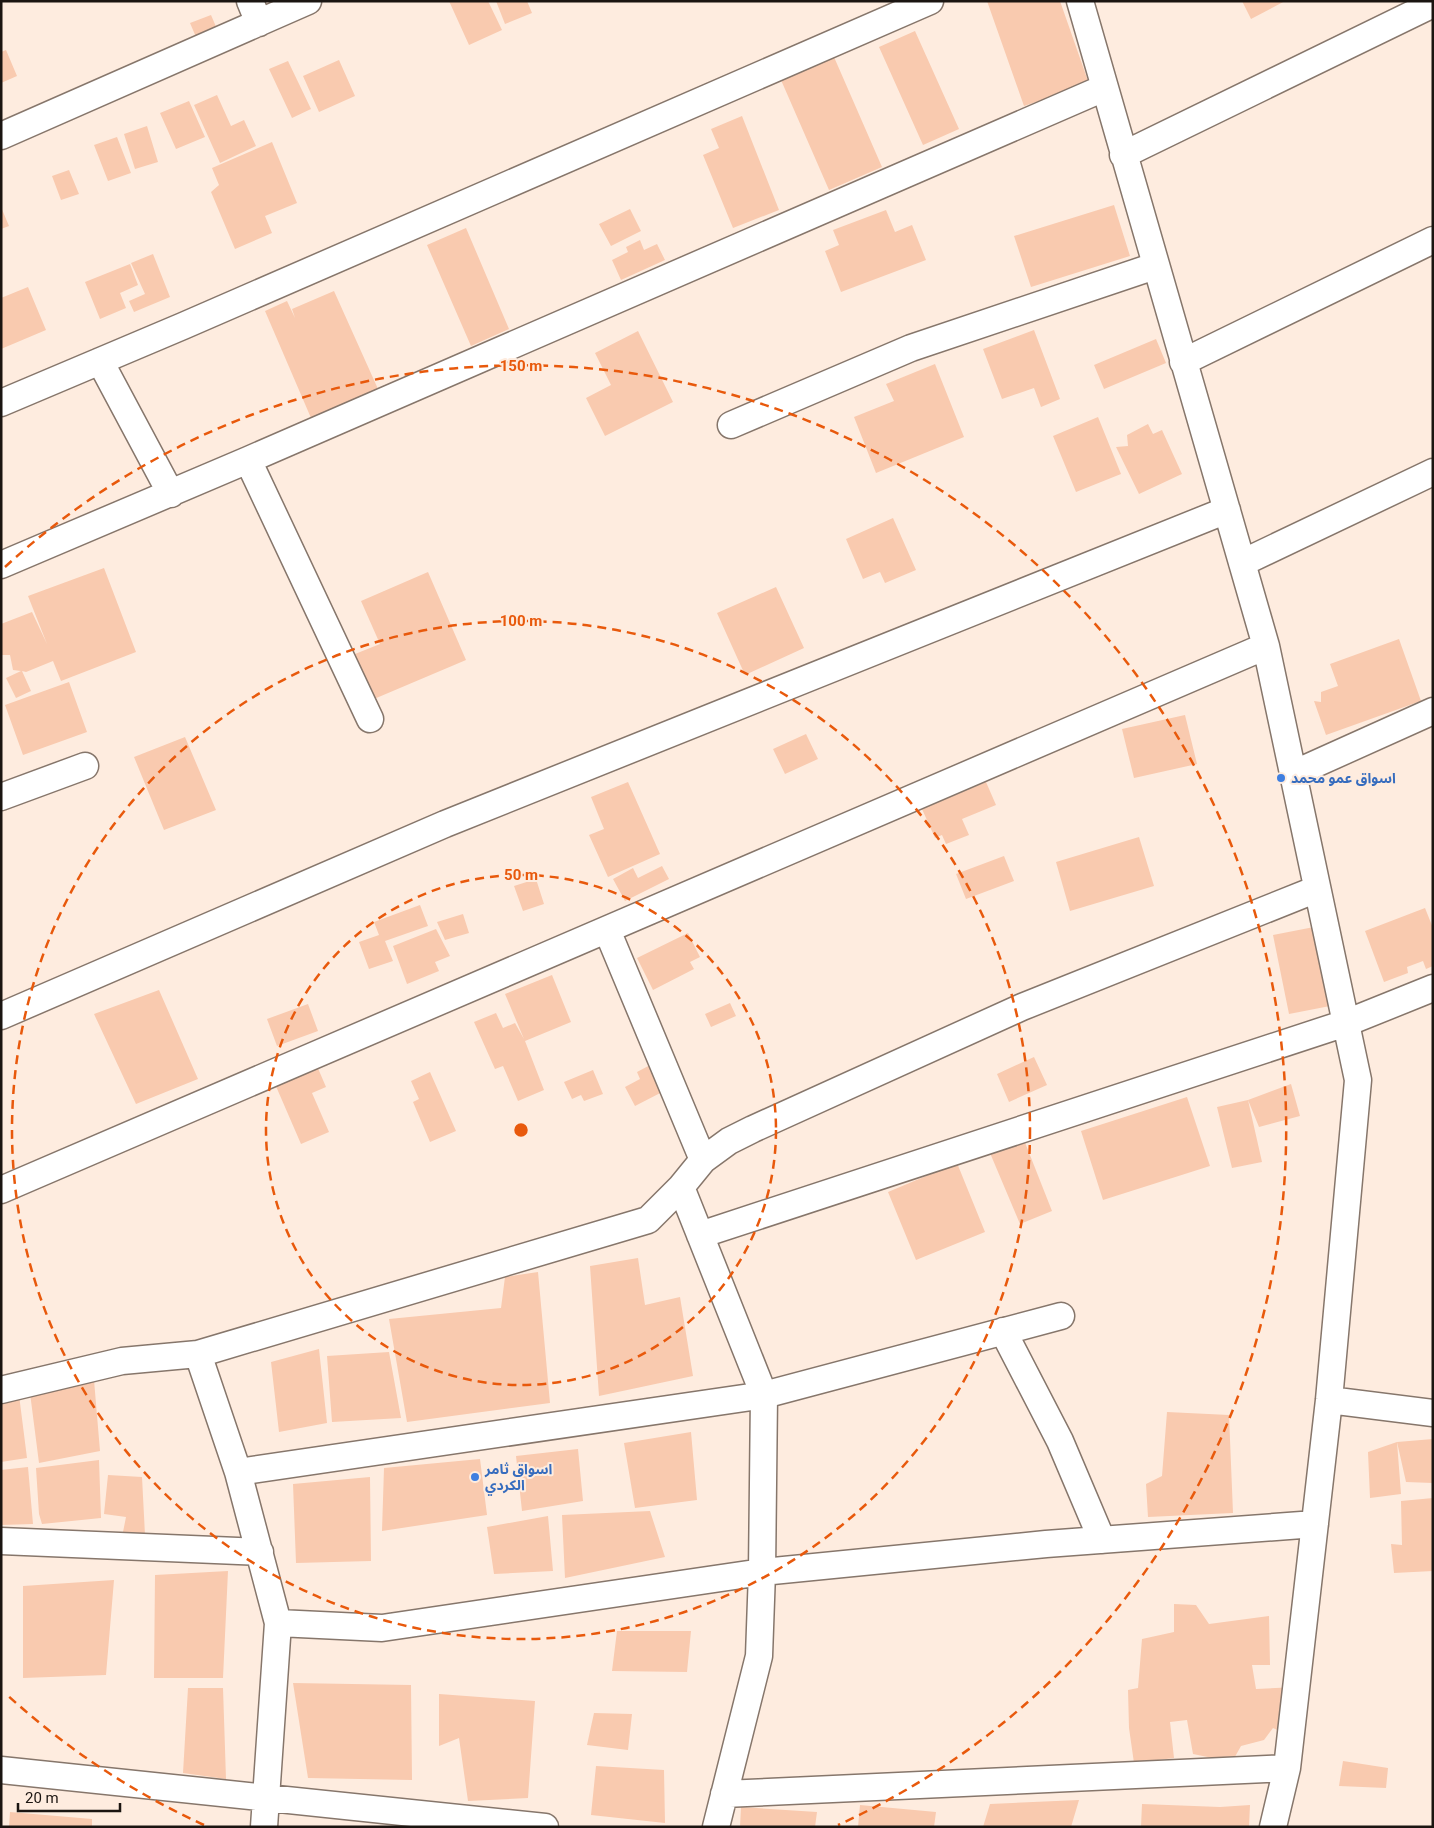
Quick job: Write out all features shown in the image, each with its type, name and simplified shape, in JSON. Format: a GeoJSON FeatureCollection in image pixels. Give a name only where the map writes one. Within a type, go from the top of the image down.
{"type":"FeatureCollection","features":[{"type":"Feature","properties":{"kind":"street"},"geometry":{"type":"LineString","coordinates":[[1,136],[254,12],[308,1]]}},
{"type":"Feature","properties":{"kind":"street"},"geometry":{"type":"LineString","coordinates":[[1,403],[930,1]]}},
{"type":"Feature","properties":{"kind":"street"},"geometry":{"type":"LineString","coordinates":[[1080,1],[1266,646],[1358,1080],[1329,1400],[1315,1524],[1287,1768],[1273,1827]]}},
{"type":"Feature","properties":{"kind":"street"},"geometry":{"type":"LineString","coordinates":[[1123,155],[1433,4]]}},
{"type":"Feature","properties":{"kind":"street"},"geometry":{"type":"LineString","coordinates":[[1,565],[171,494],[1104,88]]}},
{"type":"Feature","properties":{"kind":"street"},"geometry":{"type":"LineString","coordinates":[[1184,362],[1433,240]]}},
{"type":"Feature","properties":{"kind":"street"},"geometry":{"type":"LineString","coordinates":[[731,425],[911,348],[1156,266]]}},
{"type":"Feature","properties":{"kind":"street"},"geometry":{"type":"LineString","coordinates":[[100,361],[171,494]]}},
{"type":"Feature","properties":{"kind":"street"},"geometry":{"type":"LineString","coordinates":[[248,460],[370,720]]}},
{"type":"Feature","properties":{"kind":"street"},"geometry":{"type":"LineString","coordinates":[[1242,563],[1433,472]]}},
{"type":"Feature","properties":{"kind":"street"},"geometry":{"type":"LineString","coordinates":[[1,1016],[445,824],[1227,510]]}},
{"type":"Feature","properties":{"kind":"street"},"geometry":{"type":"LineString","coordinates":[[1,1190],[1266,646]]}},
{"type":"Feature","properties":{"kind":"street"},"geometry":{"type":"LineString","coordinates":[[1293,774],[1433,711]]}},
{"type":"Feature","properties":{"kind":"street"},"geometry":{"type":"LineString","coordinates":[[1,797],[85,766]]}},
{"type":"Feature","properties":{"kind":"street"},"geometry":{"type":"LineString","coordinates":[[1,1390],[122,1361],[198,1354],[648,1220],[682,1187],[703,1160],[729,1141],[753,1129],[1022,1006],[1318,888]]}},
{"type":"Feature","properties":{"kind":"street"},"geometry":{"type":"LineString","coordinates":[[607,930],[703,1160]]}},
{"type":"Feature","properties":{"kind":"street"},"geometry":{"type":"LineString","coordinates":[[700,1235],[1346,1023],[1433,988]]}},
{"type":"Feature","properties":{"kind":"street"},"geometry":{"type":"LineString","coordinates":[[682,1187],[764,1395],[759,1656],[716,1827]]}},
{"type":"Feature","properties":{"kind":"street"},"geometry":{"type":"LineString","coordinates":[[238,1472],[764,1395],[1061,1316]]}},
{"type":"Feature","properties":{"kind":"street"},"geometry":{"type":"LineString","coordinates":[[1004,1331],[1060,1441],[1102,1540]]}},
{"type":"Feature","properties":{"kind":"street"},"geometry":{"type":"LineString","coordinates":[[198,1354],[238,1472],[278,1623],[264,1827]]}},
{"type":"Feature","properties":{"kind":"street"},"geometry":{"type":"LineString","coordinates":[[1329,1400],[1433,1412]]}},
{"type":"Feature","properties":{"kind":"street"},"geometry":{"type":"LineString","coordinates":[[278,1623],[382,1628],[762,1572],[1046,1544],[1315,1524]]}},
{"type":"Feature","properties":{"kind":"street"},"geometry":{"type":"LineString","coordinates":[[1,1541],[260,1552]]}},
{"type":"Feature","properties":{"kind":"street"},"geometry":{"type":"LineString","coordinates":[[724,1794],[1287,1768]]}},
{"type":"Feature","properties":{"kind":"street"},"geometry":{"type":"LineString","coordinates":[[1,1770],[545,1827]]}},
{"type":"Feature","properties":{"kind":"building"},"geometry":{"type":"Polygon","coordinates":[[[449,1],[488,1],[502,30],[469,45],[449,1]]]}},
{"type":"Feature","properties":{"kind":"building"},"geometry":{"type":"Polygon","coordinates":[[[496,1],[527,1],[532,13],[505,24],[496,1]]]}},
{"type":"Feature","properties":{"kind":"building"},"geometry":{"type":"Polygon","coordinates":[[[987,1],[1060,1],[1089,84],[1024,106],[987,1]]]}},
{"type":"Feature","properties":{"kind":"building"},"geometry":{"type":"Polygon","coordinates":[[[1242,1],[1285,1],[1251,19],[1242,1]]]}},
{"type":"Feature","properties":{"kind":"building"},"geometry":{"type":"Polygon","coordinates":[[[211,15],[220,36],[199,44],[190,23],[211,15]]]}},
{"type":"Feature","properties":{"kind":"building"},"geometry":{"type":"Polygon","coordinates":[[[915,31],[959,129],[923,145],[879,47],[915,31]]]}},
{"type":"Feature","properties":{"kind":"building"},"geometry":{"type":"Polygon","coordinates":[[[6,50],[17,76],[1,83],[1,52],[6,50]]]}},
{"type":"Feature","properties":{"kind":"building"},"geometry":{"type":"Polygon","coordinates":[[[834,57],[882,167],[829,190],[781,80],[834,57]]]}},
{"type":"Feature","properties":{"kind":"building"},"geometry":{"type":"Polygon","coordinates":[[[339,60],[355,96],[319,112],[303,76],[339,60]]]}},
{"type":"Feature","properties":{"kind":"building"},"geometry":{"type":"Polygon","coordinates":[[[288,61],[311,109],[292,118],[269,69],[288,61]]]}},
{"type":"Feature","properties":{"kind":"building"},"geometry":{"type":"Polygon","coordinates":[[[217,95],[231,126],[244,120],[256,146],[220,163],[194,105],[217,95]]]}},
{"type":"Feature","properties":{"kind":"building"},"geometry":{"type":"Polygon","coordinates":[[[189,101],[205,137],[176,149],[160,113],[189,101]]]}},
{"type":"Feature","properties":{"kind":"building"},"geometry":{"type":"Polygon","coordinates":[[[742,116],[779,210],[733,228],[703,155],[719,148],[711,129],[742,116]]]}},
{"type":"Feature","properties":{"kind":"building"},"geometry":{"type":"Polygon","coordinates":[[[147,126],[158,162],[135,169],[124,134],[147,126]]]}},
{"type":"Feature","properties":{"kind":"building"},"geometry":{"type":"Polygon","coordinates":[[[117,137],[131,173],[108,181],[94,145],[117,137]]]}},
{"type":"Feature","properties":{"kind":"building"},"geometry":{"type":"Polygon","coordinates":[[[272,142],[297,203],[265,216],[272,233],[235,249],[211,192],[219,185],[212,168],[272,142]]]}},
{"type":"Feature","properties":{"kind":"building"},"geometry":{"type":"Polygon","coordinates":[[[69,170],[79,194],[61,200],[52,176],[69,170]]]}},
{"type":"Feature","properties":{"kind":"building"},"geometry":{"type":"Polygon","coordinates":[[[1114,205],[1130,256],[1031,287],[1014,236],[1114,205]]]}},
{"type":"Feature","properties":{"kind":"building"},"geometry":{"type":"Polygon","coordinates":[[[1,207],[9,226],[1,229],[1,207]]]}},
{"type":"Feature","properties":{"kind":"building"},"geometry":{"type":"Polygon","coordinates":[[[630,209],[641,231],[611,246],[599,224],[630,209]]]}},
{"type":"Feature","properties":{"kind":"building"},"geometry":{"type":"Polygon","coordinates":[[[886,210],[895,232],[912,225],[926,260],[841,292],[825,251],[839,245],[833,230],[886,210]]]}},
{"type":"Feature","properties":{"kind":"building"},"geometry":{"type":"Polygon","coordinates":[[[466,228],[509,329],[471,346],[427,245],[466,228]]]}},
{"type":"Feature","properties":{"kind":"building"},"geometry":{"type":"Polygon","coordinates":[[[640,240],[644,250],[657,244],[665,260],[621,280],[612,260],[628,252],[626,247],[640,240]]]}},
{"type":"Feature","properties":{"kind":"building"},"geometry":{"type":"Polygon","coordinates":[[[153,254],[170,297],[134,312],[129,301],[145,294],[131,263],[153,254]]]}},
{"type":"Feature","properties":{"kind":"building"},"geometry":{"type":"Polygon","coordinates":[[[130,264],[138,285],[120,293],[126,308],[100,319],[85,282],[130,264]]]}},
{"type":"Feature","properties":{"kind":"building"},"geometry":{"type":"Polygon","coordinates":[[[28,287],[46,330],[1,349],[1,298],[28,287]]]}},
{"type":"Feature","properties":{"kind":"building"},"geometry":{"type":"Polygon","coordinates":[[[334,291],[378,389],[311,418],[265,311],[287,301],[295,318],[292,309],[334,291]]]}},
{"type":"Feature","properties":{"kind":"building"},"geometry":{"type":"Polygon","coordinates":[[[1034,330],[1060,399],[1041,407],[1034,388],[1002,399],[983,349],[1034,330]]]}},
{"type":"Feature","properties":{"kind":"building"},"geometry":{"type":"Polygon","coordinates":[[[638,331],[673,402],[605,436],[586,398],[611,385],[595,353],[638,331]]]}},
{"type":"Feature","properties":{"kind":"building"},"geometry":{"type":"Polygon","coordinates":[[[1156,339],[1166,363],[1104,389],[1094,365],[1156,339]]]}},
{"type":"Feature","properties":{"kind":"building"},"geometry":{"type":"Polygon","coordinates":[[[935,364],[964,437],[876,473],[854,417],[894,401],[886,384],[935,364]]]}},
{"type":"Feature","properties":{"kind":"building"},"geometry":{"type":"Polygon","coordinates":[[[1098,417],[1121,474],[1076,492],[1053,436],[1098,417]]]}},
{"type":"Feature","properties":{"kind":"building"},"geometry":{"type":"Polygon","coordinates":[[[1148,424],[1153,434],[1162,430],[1182,474],[1139,494],[1116,447],[1128,446],[1127,435],[1148,424]]]}},
{"type":"Feature","properties":{"kind":"building"},"geometry":{"type":"Polygon","coordinates":[[[893,518],[916,570],[885,583],[880,572],[863,579],[846,539],[893,518]]]}},
{"type":"Feature","properties":{"kind":"building"},"geometry":{"type":"Polygon","coordinates":[[[104,568],[136,652],[61,681],[53,661],[26,672],[22,671],[31,691],[16,698],[6,678],[21,671],[13,670],[10,655],[1,655],[1,624],[32,612],[47,644],[28,596],[104,568]]]}},
{"type":"Feature","properties":{"kind":"building"},"geometry":{"type":"Polygon","coordinates":[[[428,572],[466,660],[374,699],[355,654],[380,644],[361,601],[428,572]]]}},
{"type":"Feature","properties":{"kind":"building"},"geometry":{"type":"Polygon","coordinates":[[[776,587],[804,648],[745,675],[717,613],[776,587]]]}},
{"type":"Feature","properties":{"kind":"building"},"geometry":{"type":"Polygon","coordinates":[[[1399,639],[1421,701],[1326,735],[1314,701],[1321,702],[1321,692],[1338,686],[1330,664],[1399,639]]]}},
{"type":"Feature","properties":{"kind":"building"},"geometry":{"type":"Polygon","coordinates":[[[69,682],[87,732],[23,755],[5,705],[69,682]]]}},
{"type":"Feature","properties":{"kind":"building"},"geometry":{"type":"Polygon","coordinates":[[[1185,715],[1197,764],[1134,778],[1122,729],[1185,715]]]}},
{"type":"Feature","properties":{"kind":"building"},"geometry":{"type":"Polygon","coordinates":[[[806,734],[818,759],[785,774],[773,749],[806,734]]]}},
{"type":"Feature","properties":{"kind":"building"},"geometry":{"type":"Polygon","coordinates":[[[185,737],[216,810],[164,830],[134,757],[185,737]]]}},
{"type":"Feature","properties":{"kind":"building"},"geometry":{"type":"Polygon","coordinates":[[[628,782],[660,854],[608,877],[589,835],[604,829],[591,797],[628,782]]]}},
{"type":"Feature","properties":{"kind":"building"},"geometry":{"type":"Polygon","coordinates":[[[986,782],[996,805],[962,819],[969,835],[946,844],[942,835],[935,838],[922,809],[986,782]]]}},
{"type":"Feature","properties":{"kind":"building"},"geometry":{"type":"Polygon","coordinates":[[[1139,837],[1154,886],[1070,911],[1056,862],[1139,837]]]}},
{"type":"Feature","properties":{"kind":"building"},"geometry":{"type":"Polygon","coordinates":[[[1004,856],[1014,881],[966,899],[956,874],[1004,856]]]}},
{"type":"Feature","properties":{"kind":"building"},"geometry":{"type":"Polygon","coordinates":[[[662,866],[669,879],[625,901],[613,879],[633,868],[638,878],[662,866]]]}},
{"type":"Feature","properties":{"kind":"building"},"geometry":{"type":"Polygon","coordinates":[[[536,879],[544,904],[523,911],[514,886],[536,879]]]}},
{"type":"Feature","properties":{"kind":"building"},"geometry":{"type":"Polygon","coordinates":[[[420,905],[428,926],[385,941],[393,961],[369,969],[359,942],[379,935],[374,922],[420,905]]]}},
{"type":"Feature","properties":{"kind":"building"},"geometry":{"type":"Polygon","coordinates":[[[1425,908],[1433,928],[1433,966],[1426,969],[1423,961],[1407,967],[1408,973],[1384,982],[1365,931],[1425,908]]]}},
{"type":"Feature","properties":{"kind":"building"},"geometry":{"type":"Polygon","coordinates":[[[463,914],[469,933],[445,940],[437,922],[463,914]]]}},
{"type":"Feature","properties":{"kind":"building"},"geometry":{"type":"Polygon","coordinates":[[[1314,927],[1330,1006],[1289,1014],[1273,935],[1314,927]]]}},
{"type":"Feature","properties":{"kind":"building"},"geometry":{"type":"Polygon","coordinates":[[[436,929],[450,956],[435,962],[439,971],[407,984],[393,946],[436,929]]]}},
{"type":"Feature","properties":{"kind":"building"},"geometry":{"type":"Polygon","coordinates":[[[688,933],[700,957],[690,962],[694,969],[653,990],[637,958],[688,933]]]}},
{"type":"Feature","properties":{"kind":"building"},"geometry":{"type":"Polygon","coordinates":[[[552,975],[571,1022],[525,1041],[544,1090],[518,1101],[503,1066],[495,1069],[474,1022],[496,1013],[503,1028],[515,1023],[524,1039],[505,994],[552,975]]]}},
{"type":"Feature","properties":{"kind":"building"},"geometry":{"type":"Polygon","coordinates":[[[159,990],[198,1079],[136,1104],[94,1014],[159,990]]]}},
{"type":"Feature","properties":{"kind":"building"},"geometry":{"type":"Polygon","coordinates":[[[730,1003],[736,1016],[711,1027],[705,1014],[730,1003]]]}},
{"type":"Feature","properties":{"kind":"building"},"geometry":{"type":"Polygon","coordinates":[[[308,1004],[318,1031],[277,1046],[267,1019],[308,1004]]]}},
{"type":"Feature","properties":{"kind":"building"},"geometry":{"type":"Polygon","coordinates":[[[1034,1057],[1047,1085],[1009,1102],[997,1074],[1034,1057]]]}},
{"type":"Feature","properties":{"kind":"building"},"geometry":{"type":"Polygon","coordinates":[[[654,1063],[668,1089],[635,1106],[625,1087],[640,1079],[637,1072],[654,1063]]]}},
{"type":"Feature","properties":{"kind":"building"},"geometry":{"type":"Polygon","coordinates":[[[317,1066],[326,1087],[312,1093],[329,1132],[301,1144],[275,1084],[317,1066]]]}},
{"type":"Feature","properties":{"kind":"building"},"geometry":{"type":"Polygon","coordinates":[[[593,1070],[603,1094],[584,1101],[581,1095],[572,1099],[564,1082],[593,1070]]]}},
{"type":"Feature","properties":{"kind":"building"},"geometry":{"type":"Polygon","coordinates":[[[430,1072],[456,1131],[430,1142],[413,1102],[419,1099],[411,1081],[430,1072]]]}},
{"type":"Feature","properties":{"kind":"building"},"geometry":{"type":"Polygon","coordinates":[[[1291,1084],[1300,1116],[1259,1127],[1248,1100],[1291,1084]]]}},
{"type":"Feature","properties":{"kind":"building"},"geometry":{"type":"Polygon","coordinates":[[[1187,1097],[1210,1166],[1103,1200],[1081,1131],[1187,1097]]]}},
{"type":"Feature","properties":{"kind":"building"},"geometry":{"type":"Polygon","coordinates":[[[1248,1100],[1262,1162],[1232,1168],[1217,1107],[1248,1100]]]}},
{"type":"Feature","properties":{"kind":"building"},"geometry":{"type":"Polygon","coordinates":[[[1024,1140],[1052,1211],[1020,1224],[990,1153],[1024,1140]]]}},
{"type":"Feature","properties":{"kind":"building"},"geometry":{"type":"Polygon","coordinates":[[[957,1163],[985,1232],[916,1260],[888,1192],[957,1163]]]}},
{"type":"Feature","properties":{"kind":"building"},"geometry":{"type":"Polygon","coordinates":[[[638,1258],[645,1305],[680,1297],[693,1376],[599,1396],[590,1266],[638,1258]]]}},
{"type":"Feature","properties":{"kind":"building"},"geometry":{"type":"Polygon","coordinates":[[[538,1272],[550,1403],[407,1422],[389,1319],[501,1308],[505,1277],[538,1272]]]}},
{"type":"Feature","properties":{"kind":"building"},"geometry":{"type":"Polygon","coordinates":[[[319,1349],[327,1423],[279,1432],[271,1362],[319,1349]]]}},
{"type":"Feature","properties":{"kind":"building"},"geometry":{"type":"Polygon","coordinates":[[[389,1352],[401,1418],[332,1422],[327,1356],[389,1352]]]}},
{"type":"Feature","properties":{"kind":"building"},"geometry":{"type":"Polygon","coordinates":[[[94,1380],[100,1451],[39,1463],[30,1393],[94,1380]]]}},
{"type":"Feature","properties":{"kind":"building"},"geometry":{"type":"Polygon","coordinates":[[[19,1395],[27,1458],[1,1462],[1,1399],[19,1395]]]}},
{"type":"Feature","properties":{"kind":"building"},"geometry":{"type":"Polygon","coordinates":[[[1167,1412],[1229,1415],[1233,1513],[1148,1517],[1146,1484],[1162,1476],[1167,1412]]]}},
{"type":"Feature","properties":{"kind":"building"},"geometry":{"type":"Polygon","coordinates":[[[691,1432],[697,1500],[635,1508],[624,1443],[691,1432]]]}},
{"type":"Feature","properties":{"kind":"building"},"geometry":{"type":"Polygon","coordinates":[[[1433,1439],[1433,1483],[1406,1482],[1397,1442],[1433,1439]]]}},
{"type":"Feature","properties":{"kind":"building"},"geometry":{"type":"Polygon","coordinates":[[[1397,1442],[1401,1494],[1370,1498],[1368,1452],[1397,1442]]]}},
{"type":"Feature","properties":{"kind":"building"},"geometry":{"type":"Polygon","coordinates":[[[578,1449],[583,1501],[522,1511],[516,1456],[578,1449]]]}},
{"type":"Feature","properties":{"kind":"building"},"geometry":{"type":"Polygon","coordinates":[[[480,1459],[487,1515],[382,1531],[384,1468],[480,1459]]]}},
{"type":"Feature","properties":{"kind":"building"},"geometry":{"type":"Polygon","coordinates":[[[99,1460],[101,1518],[42,1524],[39,1514],[36,1468],[99,1460]]]}},
{"type":"Feature","properties":{"kind":"building"},"geometry":{"type":"Polygon","coordinates":[[[28,1467],[33,1524],[1,1525],[1,1470],[28,1467]]]}},
{"type":"Feature","properties":{"kind":"building"},"geometry":{"type":"Polygon","coordinates":[[[108,1475],[142,1477],[145,1535],[123,1532],[126,1517],[104,1514],[108,1475]]]}},
{"type":"Feature","properties":{"kind":"building"},"geometry":{"type":"Polygon","coordinates":[[[370,1477],[371,1561],[296,1563],[293,1484],[370,1477]]]}},
{"type":"Feature","properties":{"kind":"building"},"geometry":{"type":"Polygon","coordinates":[[[1433,1498],[1433,1571],[1394,1573],[1391,1544],[1402,1545],[1401,1501],[1433,1498]]]}},
{"type":"Feature","properties":{"kind":"building"},"geometry":{"type":"Polygon","coordinates":[[[650,1511],[665,1557],[565,1578],[562,1515],[650,1511]]]}},
{"type":"Feature","properties":{"kind":"building"},"geometry":{"type":"Polygon","coordinates":[[[548,1516],[553,1571],[494,1574],[487,1527],[548,1516]]]}},
{"type":"Feature","properties":{"kind":"building"},"geometry":{"type":"Polygon","coordinates":[[[228,1571],[223,1678],[154,1678],[155,1575],[228,1571]]]}},
{"type":"Feature","properties":{"kind":"building"},"geometry":{"type":"Polygon","coordinates":[[[114,1580],[106,1675],[23,1678],[23,1586],[114,1580]]]}},
{"type":"Feature","properties":{"kind":"building"},"geometry":{"type":"Polygon","coordinates":[[[1174,1604],[1196,1605],[1209,1624],[1269,1616],[1270,1665],[1252,1665],[1256,1689],[1297,1687],[1284,1733],[1273,1728],[1264,1740],[1241,1746],[1232,1762],[1193,1754],[1187,1720],[1170,1722],[1174,1758],[1134,1763],[1129,1728],[1128,1690],[1138,1688],[1142,1639],[1174,1632],[1174,1604]]]}},
{"type":"Feature","properties":{"kind":"building"},"geometry":{"type":"Polygon","coordinates":[[[617,1631],[691,1631],[687,1672],[612,1671],[617,1631]]]}},
{"type":"Feature","properties":{"kind":"building"},"geometry":{"type":"Polygon","coordinates":[[[293,1683],[411,1685],[412,1780],[308,1778],[293,1683]]]}},
{"type":"Feature","properties":{"kind":"building"},"geometry":{"type":"Polygon","coordinates":[[[188,1688],[223,1688],[226,1779],[183,1773],[188,1688]]]}},
{"type":"Feature","properties":{"kind":"building"},"geometry":{"type":"Polygon","coordinates":[[[439,1694],[535,1701],[528,1798],[468,1801],[459,1738],[439,1746],[439,1694]]]}},
{"type":"Feature","properties":{"kind":"building"},"geometry":{"type":"Polygon","coordinates":[[[594,1713],[632,1714],[628,1750],[587,1745],[594,1713]]]}},
{"type":"Feature","properties":{"kind":"building"},"geometry":{"type":"Polygon","coordinates":[[[1343,1761],[1388,1768],[1386,1788],[1339,1786],[1343,1761]]]}},
{"type":"Feature","properties":{"kind":"building"},"geometry":{"type":"Polygon","coordinates":[[[596,1766],[664,1770],[665,1823],[591,1815],[596,1766]]]}},
{"type":"Feature","properties":{"kind":"building"},"geometry":{"type":"Polygon","coordinates":[[[1079,1800],[1071,1827],[983,1827],[990,1804],[1079,1800]]]}},
{"type":"Feature","properties":{"kind":"building"},"geometry":{"type":"Polygon","coordinates":[[[1142,1804],[1220,1807],[1250,1805],[1249,1827],[1141,1827],[1142,1804]]]}},
{"type":"Feature","properties":{"kind":"building"},"geometry":{"type":"Polygon","coordinates":[[[860,1805],[936,1812],[934,1827],[858,1827],[860,1805]]]}},
{"type":"Feature","properties":{"kind":"building"},"geometry":{"type":"Polygon","coordinates":[[[741,1807],[817,1812],[815,1827],[740,1827],[741,1807]]]}},
{"type":"Feature","properties":{"kind":"building"},"geometry":{"type":"Polygon","coordinates":[[[10,1812],[92,1819],[92,1827],[9,1827],[10,1812]]]}},
{"type":"Feature","properties":{"kind":"place","name":"اسواق عمو محمد"},"geometry":{"type":"Point","coordinates":[1281,778]}},
{"type":"Feature","properties":{"kind":"place","name":"اسواق ثامر الكردي"},"geometry":{"type":"Point","coordinates":[475,1477]}}]}
